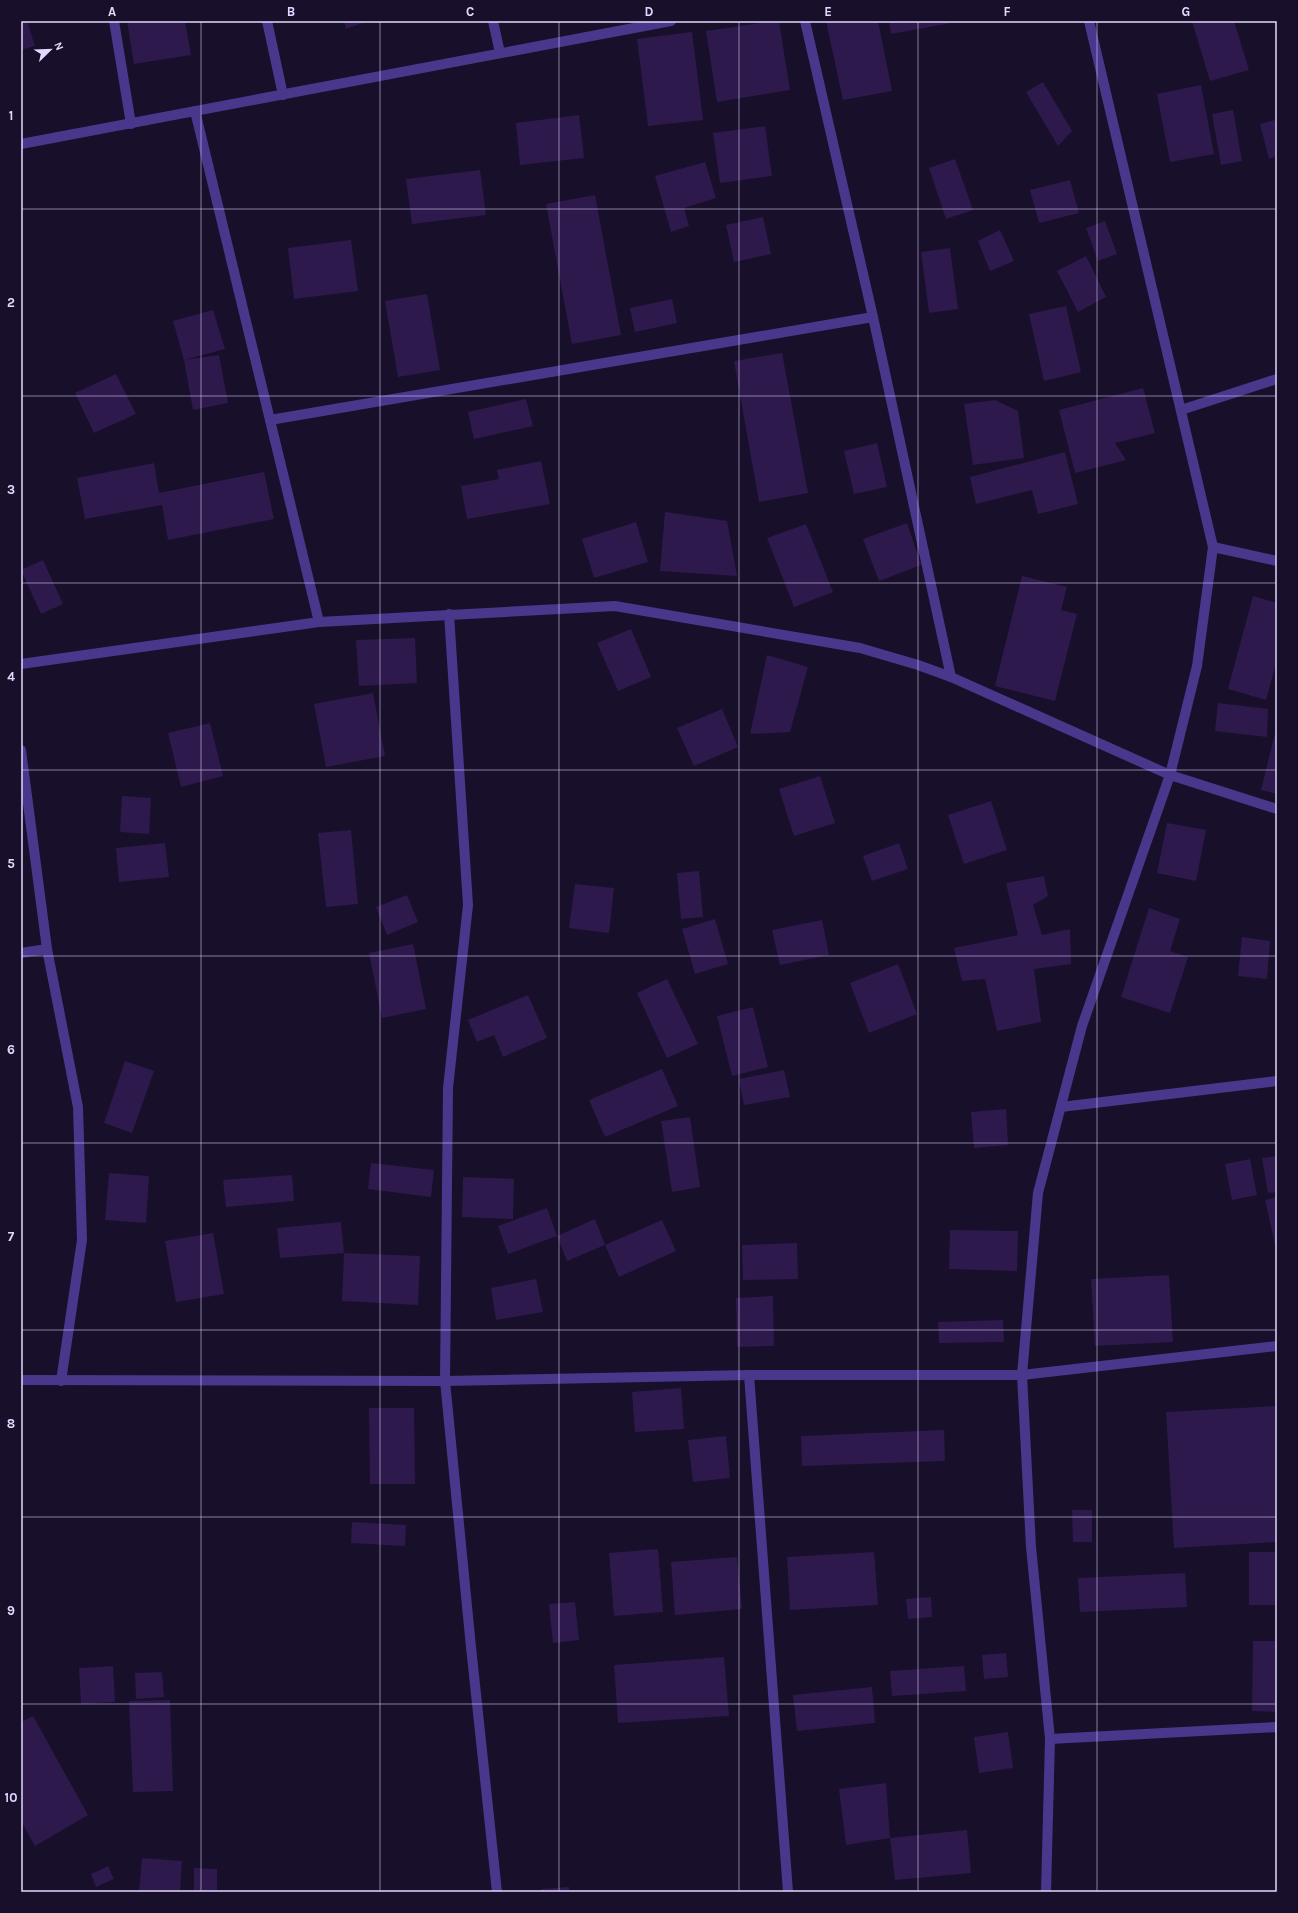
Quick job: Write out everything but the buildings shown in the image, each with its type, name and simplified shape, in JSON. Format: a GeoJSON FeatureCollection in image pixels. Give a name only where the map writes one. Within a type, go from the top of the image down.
{"type":"FeatureCollection","features":[{"type":"Feature","properties":{"kind":"street"},"geometry":{"type":"LineString","coordinates":[[114,21],[131,124]]}},
{"type":"Feature","properties":{"kind":"street"},"geometry":{"type":"LineString","coordinates":[[267,21],[283,95]]}},
{"type":"Feature","properties":{"kind":"street"},"geometry":{"type":"LineString","coordinates":[[493,21],[500,53]]}},
{"type":"Feature","properties":{"kind":"street"},"geometry":{"type":"LineString","coordinates":[[21,144],[671,21]]}},
{"type":"Feature","properties":{"kind":"street"},"geometry":{"type":"LineString","coordinates":[[805,21],[873,317],[951,677]]}},
{"type":"Feature","properties":{"kind":"street"},"geometry":{"type":"LineString","coordinates":[[1046,1892],[1050,1739],[1031,1547],[1022,1375],[1038,1193],[1082,1026],[1170,775],[1197,666],[1213,547],[1089,21]]}},
{"type":"Feature","properties":{"kind":"street"},"geometry":{"type":"LineString","coordinates":[[195,111],[319,622]]}},
{"type":"Feature","properties":{"kind":"street"},"geometry":{"type":"LineString","coordinates":[[270,420],[873,317]]}},
{"type":"Feature","properties":{"kind":"street"},"geometry":{"type":"LineString","coordinates":[[1181,410],[1277,379]]}},
{"type":"Feature","properties":{"kind":"street"},"geometry":{"type":"LineString","coordinates":[[1213,547],[1277,561]]}},
{"type":"Feature","properties":{"kind":"street"},"geometry":{"type":"LineString","coordinates":[[21,664],[319,622],[615,606],[860,648],[918,665],[951,677],[1170,775],[1277,809]]}},
{"type":"Feature","properties":{"kind":"street"},"geometry":{"type":"LineString","coordinates":[[449,614],[468,905],[448,1088],[445,1381],[497,1892]]}},
{"type":"Feature","properties":{"kind":"street"},"geometry":{"type":"LineString","coordinates":[[21,750],[47,949],[78,1107],[82,1240],[61,1381]]}},
{"type":"Feature","properties":{"kind":"street"},"geometry":{"type":"LineString","coordinates":[[21,953],[47,949]]}},
{"type":"Feature","properties":{"kind":"street"},"geometry":{"type":"LineString","coordinates":[[1061,1107],[1277,1081]]}},
{"type":"Feature","properties":{"kind":"street"},"geometry":{"type":"LineString","coordinates":[[21,1380],[445,1381],[750,1375],[1022,1375],[1277,1346]]}},
{"type":"Feature","properties":{"kind":"street"},"geometry":{"type":"LineString","coordinates":[[750,1375],[788,1892]]}},
{"type":"Feature","properties":{"kind":"street"},"geometry":{"type":"LineString","coordinates":[[1050,1739],[1277,1727]]}}]}
